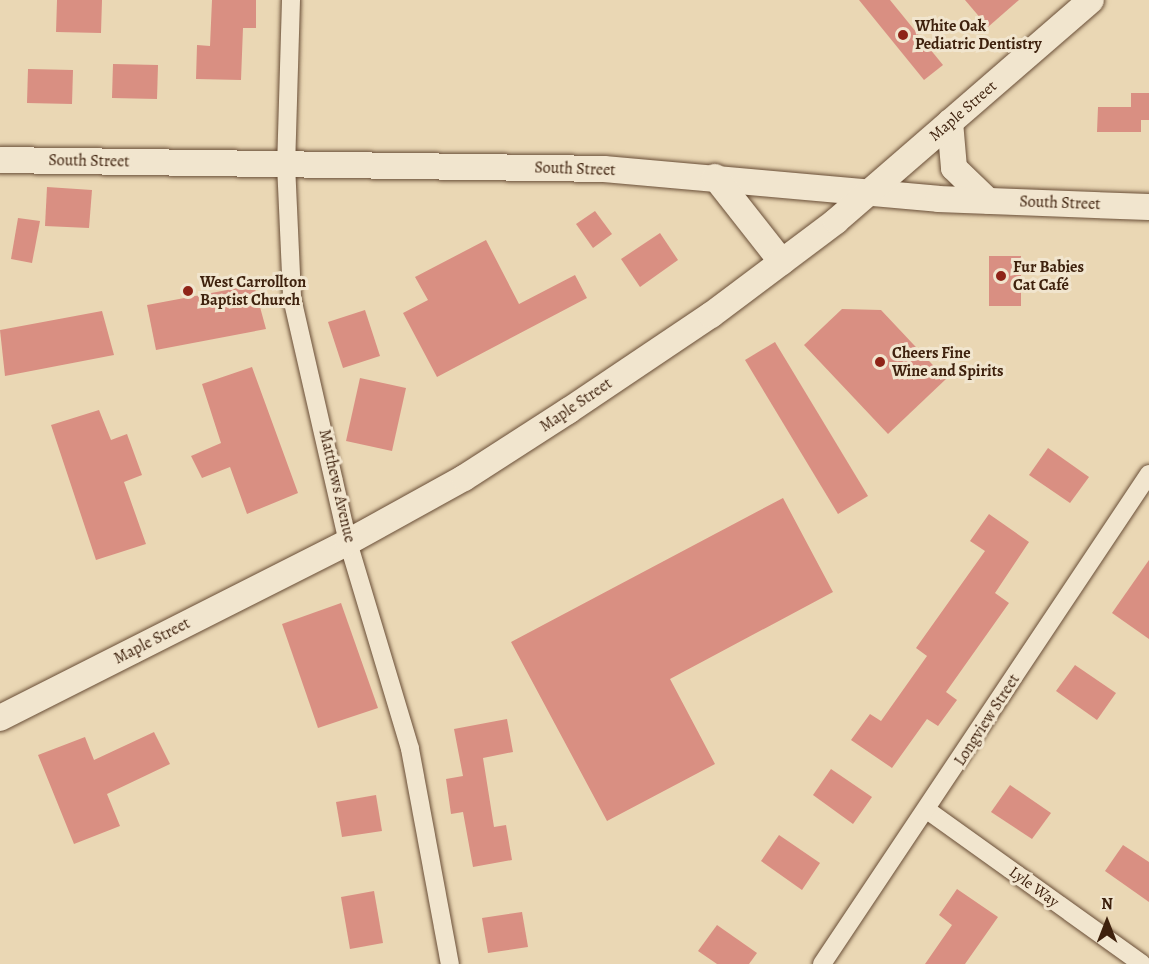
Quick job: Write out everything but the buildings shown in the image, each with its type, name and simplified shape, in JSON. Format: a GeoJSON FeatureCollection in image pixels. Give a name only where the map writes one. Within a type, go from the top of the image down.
{"type":"FeatureCollection","features":[{"type":"Feature","properties":{"kind":"main road","name":"Maple Street"},"geometry":{"type":"LineString","coordinates":[[0,718],[348,542],[464,478],[568,411],[782,262],[868,193],[1091,0]]}},
{"type":"Feature","properties":{"kind":"main road"},"geometry":{"type":"LineString","coordinates":[[950,122],[954,168],[988,201]]}},
{"type":"Feature","properties":{"kind":"main road","name":"South Street"},"geometry":{"type":"LineString","coordinates":[[0,160],[604,169],[715,177],[868,193],[988,201],[1149,207]]}},
{"type":"Feature","properties":{"kind":"main road"},"geometry":{"type":"LineString","coordinates":[[715,177],[782,262]]}},
{"type":"Feature","properties":{"kind":"street","name":"Matthews Avenue"},"geometry":{"type":"LineString","coordinates":[[291,0],[286,164],[292,298],[348,542],[410,749],[450,964]]}},
{"type":"Feature","properties":{"kind":"street","name":"Longview Street"},"geometry":{"type":"LineString","coordinates":[[822,964],[927,810],[1149,474]]}},
{"type":"Feature","properties":{"kind":"street","name":"Lyle Way"},"geometry":{"type":"LineString","coordinates":[[927,810],[1142,964]]}},
{"type":"Feature","properties":{"kind":"place","name":"White Oak Pediatric Dentistry"},"geometry":{"type":"Point","coordinates":[903,35]}},
{"type":"Feature","properties":{"kind":"place","name":"Fur Babies Cat Café"},"geometry":{"type":"Point","coordinates":[1001,276]}},
{"type":"Feature","properties":{"kind":"place","name":"West Carrollton Baptist Church"},"geometry":{"type":"Point","coordinates":[188,291]}},
{"type":"Feature","properties":{"kind":"place","name":"Cheers Fine Wine and Spirits"},"geometry":{"type":"Point","coordinates":[880,362]}}]}
